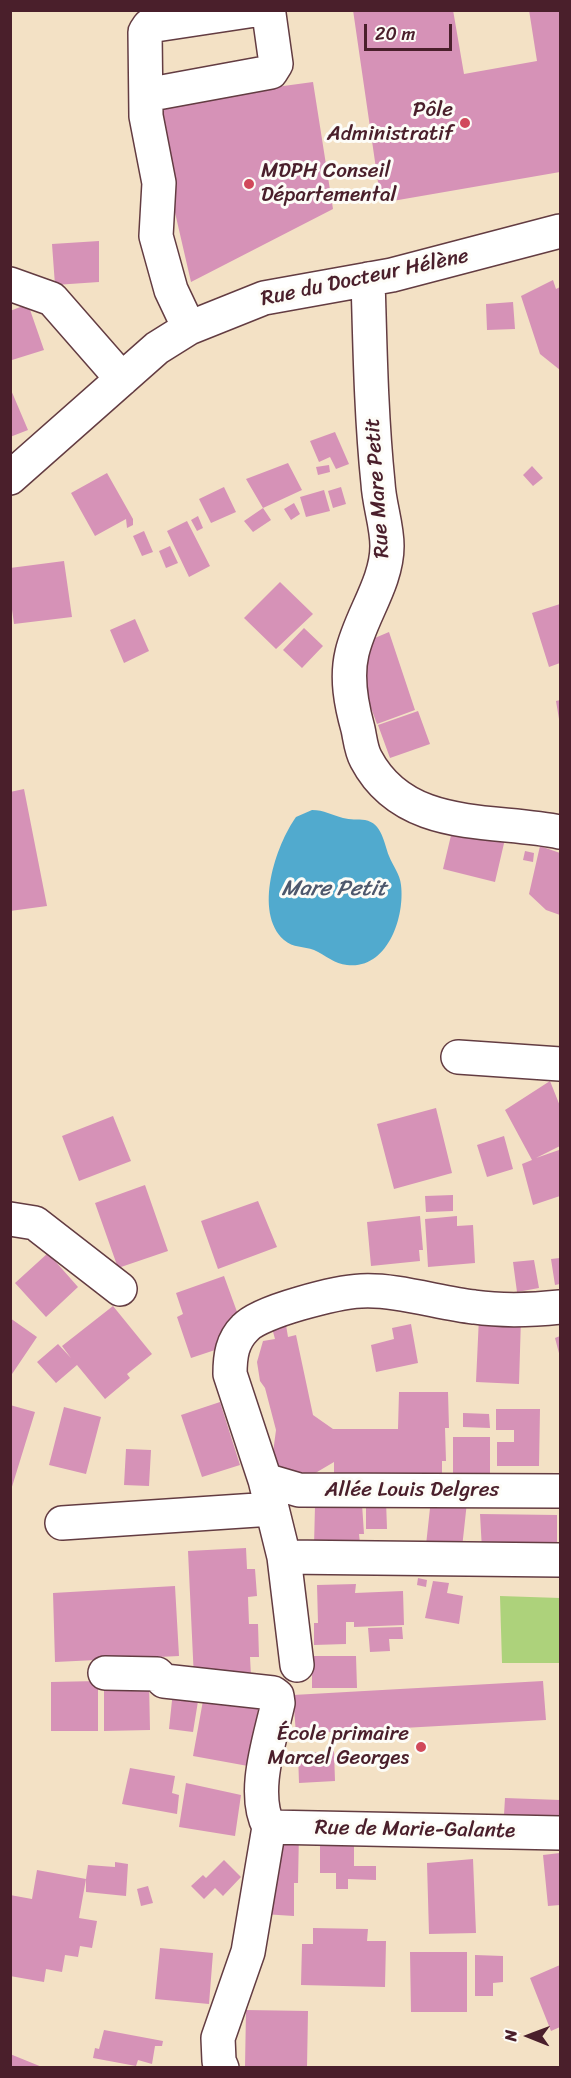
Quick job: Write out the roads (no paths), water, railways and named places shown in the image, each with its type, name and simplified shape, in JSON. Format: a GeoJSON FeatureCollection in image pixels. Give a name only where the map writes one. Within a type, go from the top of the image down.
{"type":"FeatureCollection","features":[{"type":"Feature","properties":{"kind":"street"},"geometry":{"type":"LineString","coordinates":[[189,328],[171,290],[156,236],[159,183],[146,116],[146,32],[150,26],[255,10]]}},
{"type":"Feature","properties":{"kind":"street"},"geometry":{"type":"LineString","coordinates":[[146,95],[271,72],[276,64],[269,15],[264,10]]}},
{"type":"Feature","properties":{"kind":"street","name":"Rue du Docteur Hélène"},"geometry":{"type":"LineString","coordinates":[[11,477],[157,348],[189,328],[264,298],[436,264],[561,231]]}},
{"type":"Feature","properties":{"kind":"street","name":"Rue Mare Petit"},"geometry":{"type":"LineString","coordinates":[[368,279],[370,369],[378,485],[387,546],[385,568],[362,620],[348,668],[354,715],[365,758],[381,782],[401,799],[444,817],[561,832]]}},
{"type":"Feature","properties":{"kind":"street"},"geometry":{"type":"LineString","coordinates":[[10,284],[52,299],[122,379]]}},
{"type":"Feature","properties":{"kind":"street"},"geometry":{"type":"LineString","coordinates":[[458,1057],[561,1064]]}},
{"type":"Feature","properties":{"kind":"street"},"geometry":{"type":"LineString","coordinates":[[10,1219],[35,1223],[120,1289]]}},
{"type":"Feature","properties":{"kind":"street"},"geometry":{"type":"LineString","coordinates":[[297,1665],[284,1557],[268,1494],[230,1374],[230,1356],[245,1326],[303,1302],[362,1291],[472,1307],[537,1309],[561,1307]]}},
{"type":"Feature","properties":{"kind":"street","name":"Allée Louis Delgres"},"geometry":{"type":"LineString","coordinates":[[268,1494],[299,1490],[561,1491]]}},
{"type":"Feature","properties":{"kind":"street"},"geometry":{"type":"LineString","coordinates":[[62,1523],[268,1494]]}},
{"type":"Feature","properties":{"kind":"street"},"geometry":{"type":"LineString","coordinates":[[284,1557],[561,1560]]}},
{"type":"Feature","properties":{"kind":"street"},"geometry":{"type":"LineString","coordinates":[[105,1673],[157,1674],[164,1681],[273,1693],[277,1696],[278,1703],[260,1787],[261,1809],[269,1827],[248,1952],[218,2037],[219,2061],[222,2067]]}},
{"type":"Feature","properties":{"kind":"street","name":"Rue de Marie-Galante"},"geometry":{"type":"LineString","coordinates":[[269,1827],[561,1833]]}},
{"type":"Feature","properties":{"kind":"water","name":"Mare Petit"},"geometry":{"type":"Polygon","coordinates":[[[312,810],[346,819],[365,820],[375,825],[382,834],[399,877],[401,898],[396,926],[383,951],[373,959],[361,964],[343,964],[314,950],[287,943],[275,928],[270,913],[271,878],[281,844],[296,817],[312,810]]]}},
{"type":"Feature","properties":{"kind":"place","name":"Pôle Administratif"},"geometry":{"type":"Point","coordinates":[465,123]}},
{"type":"Feature","properties":{"kind":"place","name":"MDPH Conseil Départemental"},"geometry":{"type":"Point","coordinates":[249,184]}},
{"type":"Feature","properties":{"kind":"place","name":"École primaire Marcel Georges"},"geometry":{"type":"Point","coordinates":[421,1747]}}]}
